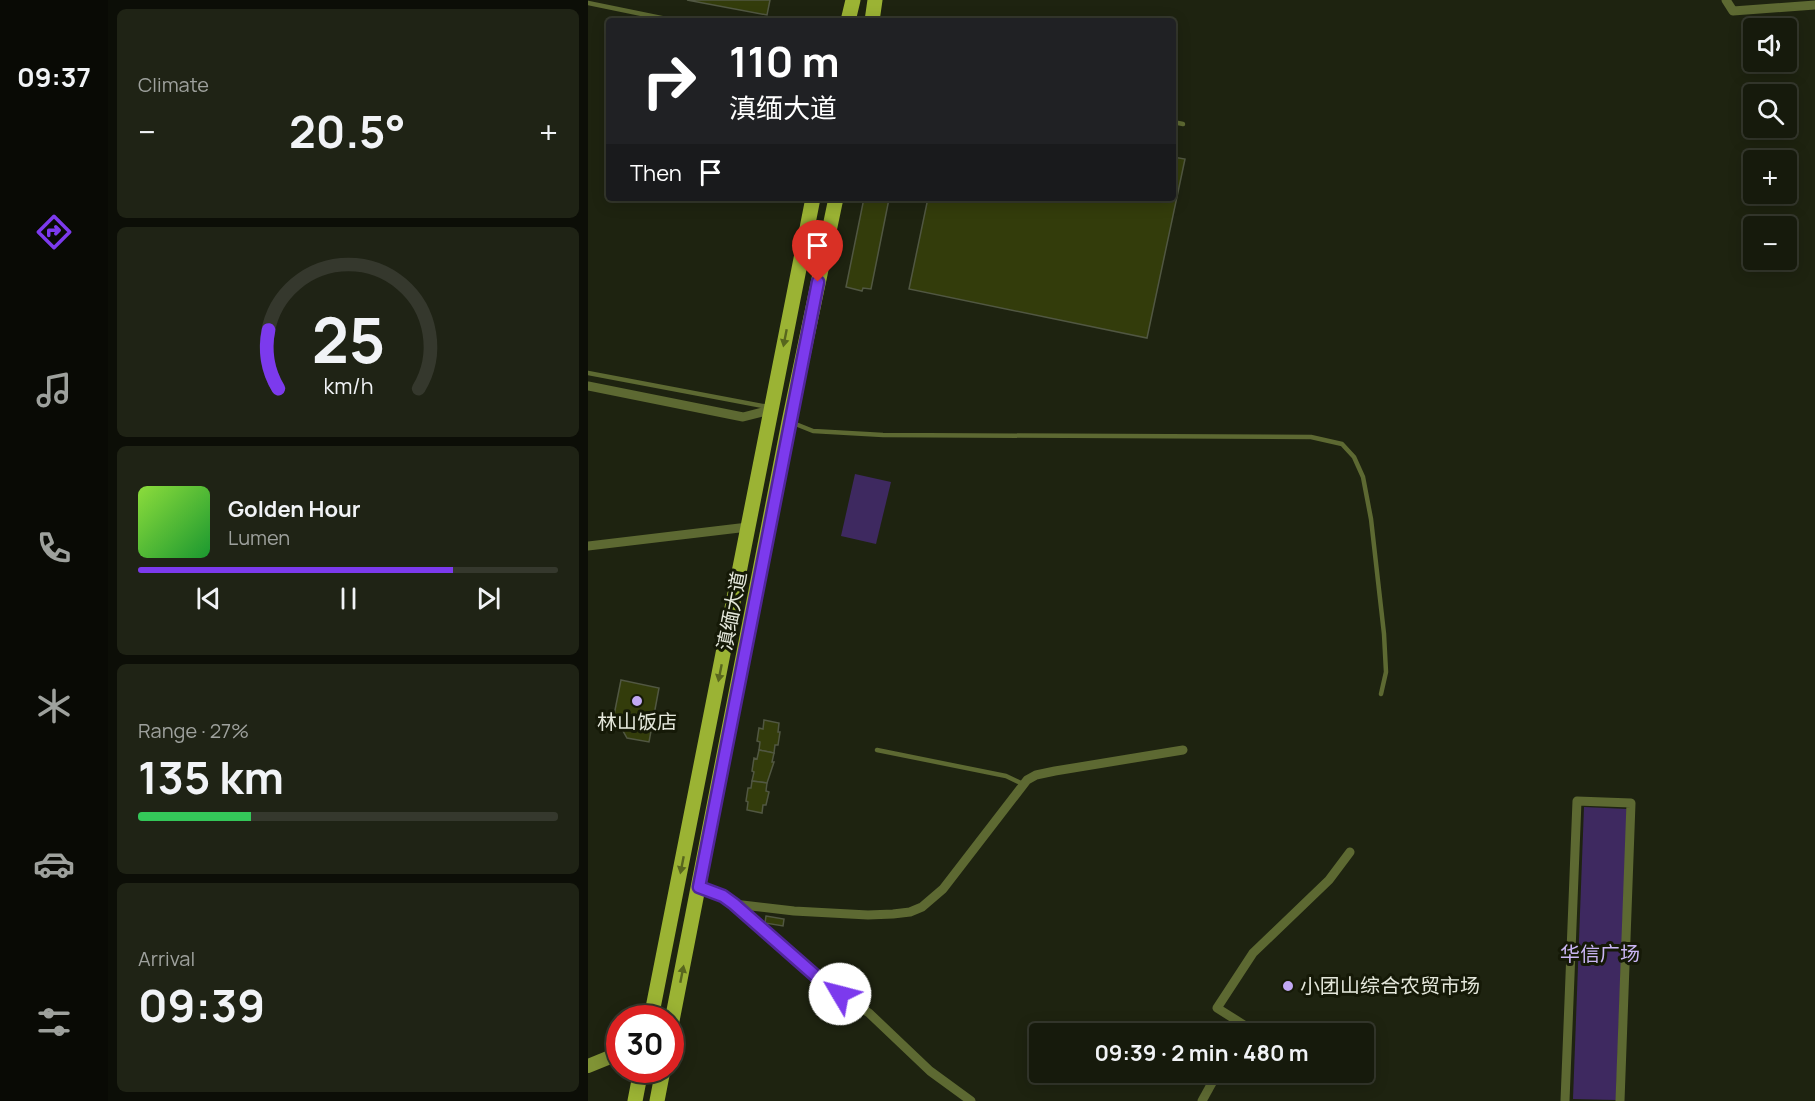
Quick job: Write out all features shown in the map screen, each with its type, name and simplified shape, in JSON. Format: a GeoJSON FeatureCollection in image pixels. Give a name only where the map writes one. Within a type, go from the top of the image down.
{"type":"FeatureCollection","features":[{"type":"Feature","properties":{"kind":"main road"},"geometry":{"type":"LineString","coordinates":[[849,18],[852,0]]}},
{"type":"Feature","properties":{"kind":"main road"},"geometry":{"type":"LineString","coordinates":[[872,18],[875,0]]}},
{"type":"Feature","properties":{"kind":"main road","name":"滇缅大道"},"geometry":{"type":"LineString","coordinates":[[654,1005],[812,201]]}},
{"type":"Feature","properties":{"kind":"main road","name":"滇缅大道"},"geometry":{"type":"LineString","coordinates":[[675,1005],[789,422],[835,201]]}},
{"type":"Feature","properties":{"kind":"main road"},"geometry":{"type":"LineString","coordinates":[[588,1066],[606,1059]]}},
{"type":"Feature","properties":{"kind":"main road"},"geometry":{"type":"LineString","coordinates":[[636,1101],[639,1083]]}},
{"type":"Feature","properties":{"kind":"main road"},"geometry":{"type":"LineString","coordinates":[[657,1101],[660,1083]]}},
{"type":"Feature","properties":{"kind":"street"},"geometry":{"type":"LineString","coordinates":[[1726,0],[1733,11],[1815,5]]}},
{"type":"Feature","properties":{"kind":"street"},"geometry":{"type":"LineString","coordinates":[[588,386],[744,417],[771,409]]}},
{"type":"Feature","properties":{"kind":"street"},"geometry":{"type":"LineString","coordinates":[[588,546],[748,527]]}},
{"type":"Feature","properties":{"kind":"street"},"geometry":{"type":"LineString","coordinates":[[734,904],[794,911],[868,915],[910,912],[930,901],[943,889],[1024,784],[1036,775],[1184,750]]}},
{"type":"Feature","properties":{"kind":"street"},"geometry":{"type":"LineString","coordinates":[[1565,1101],[1577,801],[1631,803],[1620,1101]]}},
{"type":"Feature","properties":{"kind":"street"},"geometry":{"type":"LineString","coordinates":[[1241,1023],[1217,1008],[1253,953],[1329,880],[1350,852]]}},
{"type":"Feature","properties":{"kind":"street"},"geometry":{"type":"LineString","coordinates":[[699,887],[723,896],[734,904],[826,985],[868,1013],[930,1071],[971,1101]]}},
{"type":"Feature","properties":{"kind":"street"},"geometry":{"type":"LineString","coordinates":[[1202,1101],[1212,1083]]}},
{"type":"Feature","properties":{"kind":"lane"},"geometry":{"type":"LineString","coordinates":[[588,3],[661,18]]}},
{"type":"Feature","properties":{"kind":"lane"},"geometry":{"type":"LineString","coordinates":[[1176,123],[1183,124]]}},
{"type":"Feature","properties":{"kind":"lane"},"geometry":{"type":"LineString","coordinates":[[588,373],[771,409]]}},
{"type":"Feature","properties":{"kind":"lane"},"geometry":{"type":"LineString","coordinates":[[789,422],[813,431],[882,435],[1311,437],[1342,444],[1354,457],[1363,477],[1371,519],[1385,644],[1386,672],[1381,694]]}},
{"type":"Feature","properties":{"kind":"lane"},"geometry":{"type":"LineString","coordinates":[[877,750],[1006,776],[1024,784]]}},
{"type":"Feature","properties":{"kind":"green space"},"geometry":{"type":"Polygon","coordinates":[[[855,474],[891,482],[876,544],[841,536],[855,474]]]}},
{"type":"Feature","properties":{"kind":"green space","name":"华信广场"},"geometry":{"type":"Polygon","coordinates":[[[1584,807],[1627,809],[1616,1100],[1573,1099],[1584,807]]]}},
{"type":"Feature","properties":{"kind":"building"},"geometry":{"type":"Polygon","coordinates":[[[687,0],[770,0],[767,15],[687,0]]]}},
{"type":"Feature","properties":{"kind":"building"},"geometry":{"type":"Polygon","coordinates":[[[1176,158],[1185,159],[1147,338],[909,289],[927,201],[1176,201],[1176,158]]]}},
{"type":"Feature","properties":{"kind":"building"},"geometry":{"type":"Polygon","coordinates":[[[863,201],[889,201],[871,289],[863,288],[862,291],[846,287],[863,201]]]}},
{"type":"Feature","properties":{"kind":"building","name":"林山饭店"},"geometry":{"type":"Polygon","coordinates":[[[621,680],[659,688],[649,742],[627,738],[614,715],[621,680]]]}},
{"type":"Feature","properties":{"kind":"building"},"geometry":{"type":"Polygon","coordinates":[[[764,720],[779,723],[778,745],[775,745],[774,753],[759,750],[760,742],[757,741],[759,728],[763,729],[764,720]]]}},
{"type":"Feature","properties":{"kind":"building"},"geometry":{"type":"Polygon","coordinates":[[[759,750],[774,753],[772,762],[774,762],[767,783],[752,781],[754,758],[757,759],[759,750]]]}},
{"type":"Feature","properties":{"kind":"building"},"geometry":{"type":"Polygon","coordinates":[[[752,781],[767,783],[766,791],[769,792],[762,813],[747,810],[748,788],[751,788],[752,781]]]}},
{"type":"Feature","properties":{"kind":"building"},"geometry":{"type":"Polygon","coordinates":[[[766,916],[784,919],[783,926],[765,923],[766,916]]]}},
{"type":"Feature","properties":{"kind":"place","name":"林山饭店"},"geometry":{"type":"Point","coordinates":[637,701]}},
{"type":"Feature","properties":{"kind":"place","name":"小团山综合农贸市场"},"geometry":{"type":"Point","coordinates":[1288,986]}},
{"type":"Feature","properties":{"kind":"route"},"geometry":{"type":"LineString","coordinates":[[818,282],[699,887],[723,896],[734,904],[826,985],[840,994]]}}]}
